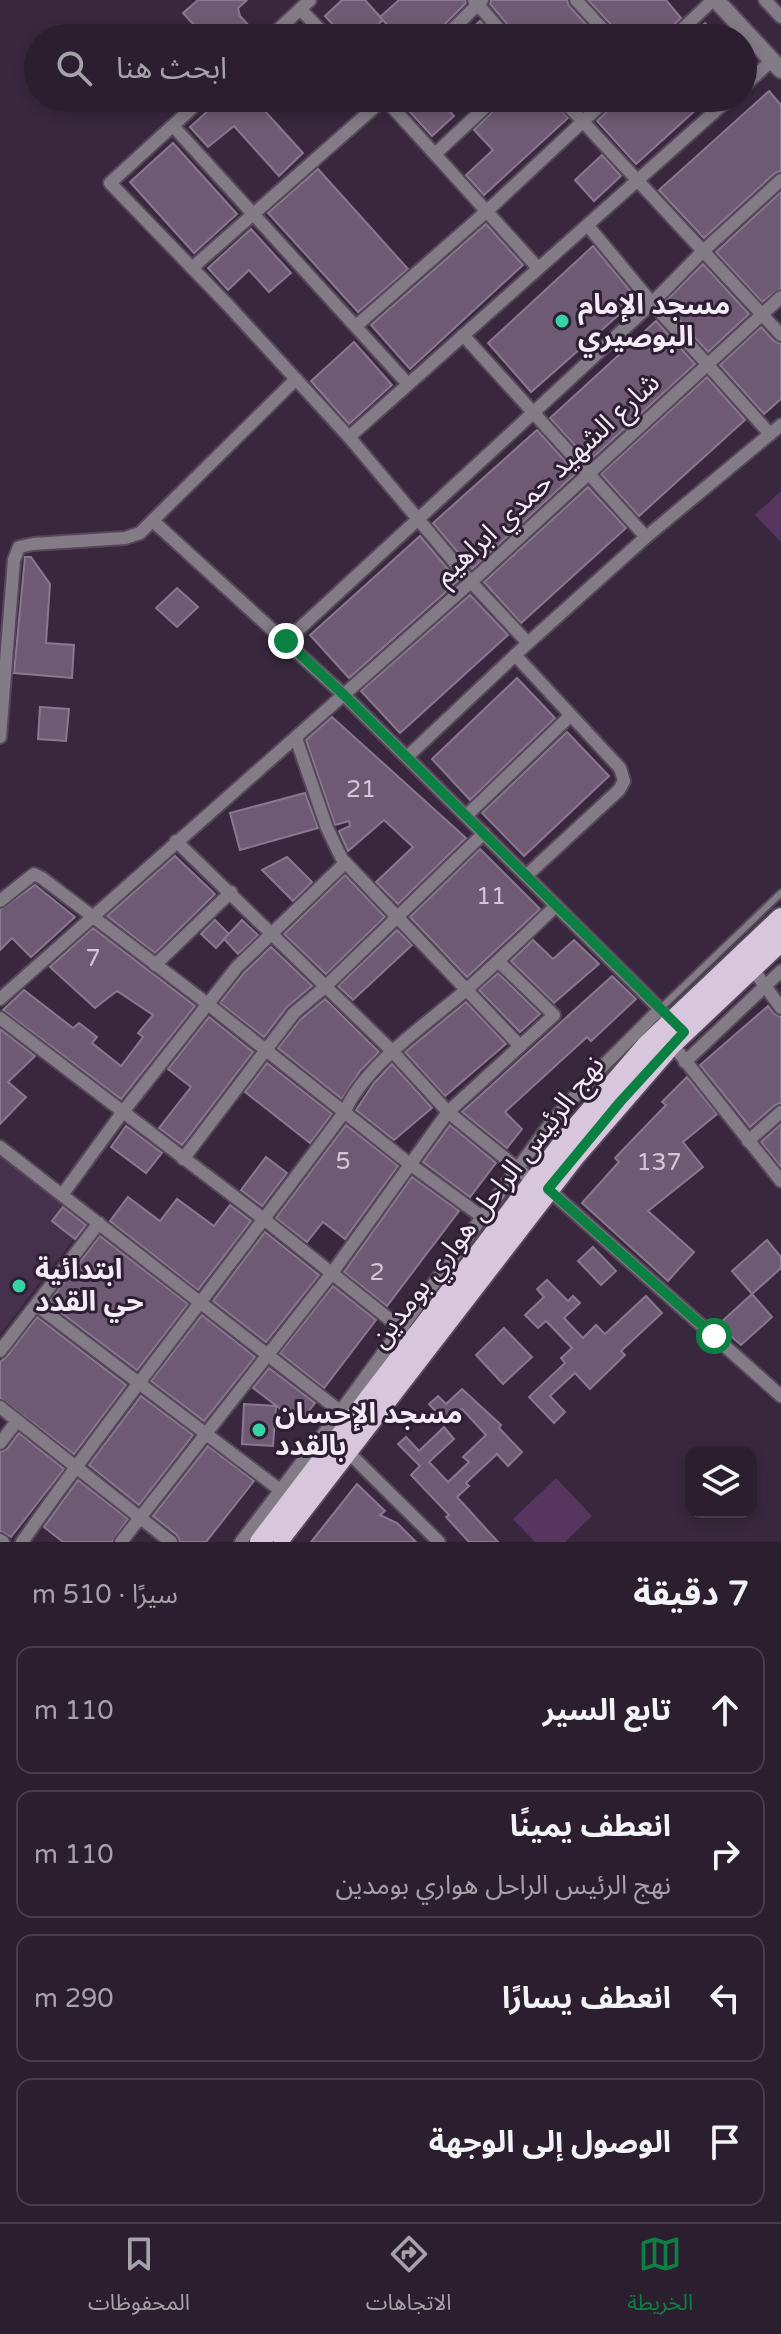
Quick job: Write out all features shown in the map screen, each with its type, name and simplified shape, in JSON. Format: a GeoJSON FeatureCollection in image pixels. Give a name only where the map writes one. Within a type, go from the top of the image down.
{"type":"FeatureCollection","features":[{"type":"Feature","properties":{"kind":"main road","name":"نهج الرئيس الراحل هواري بومدين"},"geometry":{"type":"LineString","coordinates":[[278,1542],[348,1452],[414,1339],[489,1222],[672,1027],[781,918]]}},
{"type":"Feature","properties":{"kind":"main road","name":"نهج الرئيس الراحل هواري بومدين"},"geometry":{"type":"LineString","coordinates":[[672,1027],[752,968],[781,941]]}},
{"type":"Feature","properties":{"kind":"main road","name":"نهج الرئيس الراحل هواري بومدين"},"geometry":{"type":"LineString","coordinates":[[260,1542],[286,1495],[346,1416],[414,1339],[532,1179]]}},
{"type":"Feature","properties":{"kind":"street"},"geometry":{"type":"LineString","coordinates":[[576,0],[598,24]]}},
{"type":"Feature","properties":{"kind":"street"},"geometry":{"type":"LineString","coordinates":[[688,24],[714,0],[739,24]]}},
{"type":"Feature","properties":{"kind":"street"},"geometry":{"type":"LineString","coordinates":[[765,0],[781,17]]}},
{"type":"Feature","properties":{"kind":"street"},"geometry":{"type":"LineString","coordinates":[[457,24],[478,1],[496,24]]}},
{"type":"Feature","properties":{"kind":"street"},"geometry":{"type":"LineString","coordinates":[[284,24],[305,4],[319,24]]}},
{"type":"Feature","properties":{"kind":"street"},"geometry":{"type":"LineString","coordinates":[[757,41],[778,61],[757,77]]}},
{"type":"Feature","properties":{"kind":"street"},"geometry":{"type":"LineString","coordinates":[[188,112],[110,183],[349,437],[471,582],[528,643]]}},
{"type":"Feature","properties":{"kind":"street"},"geometry":{"type":"LineString","coordinates":[[192,268],[368,112]]}},
{"type":"Feature","properties":{"kind":"street"},"geometry":{"type":"LineString","coordinates":[[397,112],[538,268]]}},
{"type":"Feature","properties":{"kind":"street"},"geometry":{"type":"LineString","coordinates":[[435,154],[480,112]]}},
{"type":"Feature","properties":{"kind":"street"},"geometry":{"type":"LineString","coordinates":[[573,112],[781,335]]}},
{"type":"Feature","properties":{"kind":"street"},"geometry":{"type":"LineString","coordinates":[[356,326],[487,211],[593,112]]}},
{"type":"Feature","properties":{"kind":"street"},"geometry":{"type":"LineString","coordinates":[[349,437],[715,112]]}},
{"type":"Feature","properties":{"kind":"street"},"geometry":{"type":"LineString","coordinates":[[173,126],[407,383]]}},
{"type":"Feature","properties":{"kind":"street"},"geometry":{"type":"LineString","coordinates":[[286,641],[781,180]]}},
{"type":"Feature","properties":{"kind":"street"},"geometry":{"type":"LineString","coordinates":[[588,226],[652,303],[770,434]]}},
{"type":"Feature","properties":{"kind":"street","name":"شارع الشهيد حمدي ابراهيم"},"geometry":{"type":"LineString","coordinates":[[0,999],[471,582],[781,297]]}},
{"type":"Feature","properties":{"kind":"street"},"geometry":{"type":"LineString","coordinates":[[463,335],[646,537]]}},
{"type":"Feature","properties":{"kind":"street"},"geometry":{"type":"LineString","coordinates":[[0,737],[14,560],[19,547],[125,538],[140,533],[296,379]]}},
{"type":"Feature","properties":{"kind":"street"},"geometry":{"type":"LineString","coordinates":[[407,757],[646,537],[781,425]]}},
{"type":"Feature","properties":{"kind":"street"},"geometry":{"type":"LineString","coordinates":[[153,521],[344,695],[527,875],[672,1027],[685,1062],[781,1181]]}},
{"type":"Feature","properties":{"kind":"street"},"geometry":{"type":"LineString","coordinates":[[516,656],[620,768],[624,781],[619,790],[527,875]]}},
{"type":"Feature","properties":{"kind":"street"},"geometry":{"type":"LineString","coordinates":[[466,816],[570,716]]}},
{"type":"Feature","properties":{"kind":"street"},"geometry":{"type":"LineString","coordinates":[[296,738],[327,828],[345,863],[520,1046]]}},
{"type":"Feature","properties":{"kind":"street"},"geometry":{"type":"LineString","coordinates":[[183,1159],[294,1013],[325,987],[484,833]]}},
{"type":"Feature","properties":{"kind":"street"},"geometry":{"type":"LineString","coordinates":[[176,841],[393,1052],[448,1112],[532,1179],[781,1396]]}},
{"type":"Feature","properties":{"kind":"street"},"geometry":{"type":"LineString","coordinates":[[62,1195],[237,967],[345,863]]}},
{"type":"Feature","properties":{"kind":"street"},"geometry":{"type":"LineString","coordinates":[[0,901],[34,874],[489,1222]]}},
{"type":"Feature","properties":{"kind":"street"},"geometry":{"type":"LineString","coordinates":[[155,965],[231,892]]}},
{"type":"Feature","properties":{"kind":"street"},"geometry":{"type":"LineString","coordinates":[[22,1542],[75,1467],[265,1220],[345,1111],[351,1098],[393,1052],[466,990],[556,906]]}},
{"type":"Feature","properties":{"kind":"street"},"geometry":{"type":"LineString","coordinates":[[121,1542],[332,1273],[448,1112],[554,1015],[498,961]]}},
{"type":"Feature","properties":{"kind":"street"},"geometry":{"type":"LineString","coordinates":[[752,968],[781,1008]]}},
{"type":"Feature","properties":{"kind":"street"},"geometry":{"type":"LineString","coordinates":[[685,1062],[781,971]]}},
{"type":"Feature","properties":{"kind":"street"},"geometry":{"type":"LineString","coordinates":[[0,1018],[265,1220],[414,1339]]}},
{"type":"Feature","properties":{"kind":"street"},"geometry":{"type":"LineString","coordinates":[[532,1179],[553,1120],[601,1068],[672,1027]]}},
{"type":"Feature","properties":{"kind":"street"},"geometry":{"type":"LineString","coordinates":[[748,1141],[781,1112]]}},
{"type":"Feature","properties":{"kind":"street"},"geometry":{"type":"LineString","coordinates":[[0,1147],[346,1416]]}},
{"type":"Feature","properties":{"kind":"street"},"geometry":{"type":"LineString","coordinates":[[0,1351],[99,1223]]}},
{"type":"Feature","properties":{"kind":"street"},"geometry":{"type":"LineString","coordinates":[[36,1305],[286,1495],[241,1542]]}},
{"type":"Feature","properties":{"kind":"street"},"geometry":{"type":"LineString","coordinates":[[0,1407],[171,1542]]}},
{"type":"Feature","properties":{"kind":"street"},"geometry":{"type":"LineString","coordinates":[[0,1443],[17,1421]]}},
{"type":"Feature","properties":{"kind":"street"},"geometry":{"type":"LineString","coordinates":[[348,1452],[439,1542]]}},
{"type":"Feature","properties":{"kind":"lane"},"geometry":{"type":"LineString","coordinates":[[672,1027],[781,893]]}},
{"type":"Feature","properties":{"kind":"shaded area"},"geometry":{"type":"Polygon","coordinates":[[[781,491],[781,542],[755,515],[781,491]]]}},
{"type":"Feature","properties":{"kind":"shaded area","name":"ابتدائية حي القدد"},"geometry":{"type":"Polygon","coordinates":[[[0,1156],[86,1223],[0,1334],[0,1156]]]}},
{"type":"Feature","properties":{"kind":"shaded area"},"geometry":{"type":"Polygon","coordinates":[[[556,1478],[592,1516],[565,1542],[535,1542],[513,1519],[556,1478]]]}},
{"type":"Feature","properties":{"kind":"building"},"geometry":{"type":"Polygon","coordinates":[[[198,0],[247,0],[238,8],[247,24],[193,24],[183,13],[198,0]]]}},
{"type":"Feature","properties":{"kind":"building"},"geometry":{"type":"Polygon","coordinates":[[[342,0],[365,0],[383,20],[379,24],[332,24],[325,16],[342,0]]]}},
{"type":"Feature","properties":{"kind":"building"},"geometry":{"type":"Polygon","coordinates":[[[399,0],[465,0],[466,3],[445,24],[386,24],[380,17],[399,0]]]}},
{"type":"Feature","properties":{"kind":"building"},"geometry":{"type":"Polygon","coordinates":[[[491,0],[567,0],[586,24],[507,24],[490,4],[491,0]]]}},
{"type":"Feature","properties":{"kind":"building"},"geometry":{"type":"Polygon","coordinates":[[[588,0],[666,0],[681,18],[675,24],[610,24],[588,0]]]}},
{"type":"Feature","properties":{"kind":"building"},"geometry":{"type":"Polygon","coordinates":[[[769,91],[781,105],[781,171],[775,173],[704,238],[659,190],[746,112],[757,112],[757,102],[769,91]]]}},
{"type":"Feature","properties":{"kind":"building"},"geometry":{"type":"Polygon","coordinates":[[[207,112],[266,112],[303,153],[279,176],[234,126],[208,147],[190,127],[207,112]]]}},
{"type":"Feature","properties":{"kind":"building"},"geometry":{"type":"Polygon","coordinates":[[[410,112],[450,112],[454,116],[432,136],[410,112]]]}},
{"type":"Feature","properties":{"kind":"building"},"geometry":{"type":"Polygon","coordinates":[[[492,112],[563,112],[568,118],[484,195],[466,175],[493,150],[474,130],[492,112]]]}},
{"type":"Feature","properties":{"kind":"building"},"geometry":{"type":"Polygon","coordinates":[[[607,112],[694,112],[636,164],[597,121],[607,112]]]}},
{"type":"Feature","properties":{"kind":"building"},"geometry":{"type":"Polygon","coordinates":[[[173,143],[237,214],[194,253],[130,182],[173,143]]]}},
{"type":"Feature","properties":{"kind":"building"},"geometry":{"type":"Polygon","coordinates":[[[602,155],[621,176],[594,201],[575,180],[602,155]]]}},
{"type":"Feature","properties":{"kind":"building"},"geometry":{"type":"Polygon","coordinates":[[[318,169],[408,269],[358,312],[268,213],[318,169]]]}},
{"type":"Feature","properties":{"kind":"building"},"geometry":{"type":"Polygon","coordinates":[[[781,192],[781,288],[762,302],[716,252],[781,192]]]}},
{"type":"Feature","properties":{"kind":"building"},"geometry":{"type":"Polygon","coordinates":[[[486,224],[523,265],[410,369],[371,325],[486,224]]]}},
{"type":"Feature","properties":{"kind":"building"},"geometry":{"type":"Polygon","coordinates":[[[251,229],[291,273],[269,292],[249,270],[228,290],[208,268],[251,229]]]}},
{"type":"Feature","properties":{"kind":"building","name":"مسجد الإمام البوصيري"},"geometry":{"type":"Polygon","coordinates":[[[593,246],[637,299],[531,392],[488,343],[593,246]]]}},
{"type":"Feature","properties":{"kind":"building"},"geometry":{"type":"Polygon","coordinates":[[[703,264],[749,314],[708,352],[664,303],[703,264]]]}},
{"type":"Feature","properties":{"kind":"building"},"geometry":{"type":"Polygon","coordinates":[[[656,321],[695,364],[589,461],[550,418],[656,321]]]}},
{"type":"Feature","properties":{"kind":"building"},"geometry":{"type":"Polygon","coordinates":[[[761,327],[781,344],[781,399],[764,414],[720,365],[761,327]]]}},
{"type":"Feature","properties":{"kind":"building"},"geometry":{"type":"Polygon","coordinates":[[[354,342],[392,385],[349,424],[311,381],[354,342]]]}},
{"type":"Feature","properties":{"kind":"building"},"geometry":{"type":"Polygon","coordinates":[[[707,377],[745,420],[639,516],[601,474],[707,377]]]}},
{"type":"Feature","properties":{"kind":"building"},"geometry":{"type":"Polygon","coordinates":[[[537,430],[576,473],[472,569],[433,523],[537,430]]]}},
{"type":"Feature","properties":{"kind":"building"},"geometry":{"type":"Polygon","coordinates":[[[588,487],[626,528],[521,623],[484,582],[588,487]]]}},
{"type":"Feature","properties":{"kind":"building"},"geometry":{"type":"Polygon","coordinates":[[[420,536],[458,581],[349,678],[310,635],[420,536]]]}},
{"type":"Feature","properties":{"kind":"building"},"geometry":{"type":"Polygon","coordinates":[[[25,557],[31,557],[50,584],[46,643],[74,645],[72,678],[14,673],[25,557]]]}},
{"type":"Feature","properties":{"kind":"building"},"geometry":{"type":"Polygon","coordinates":[[[177,588],[198,607],[177,627],[156,608],[177,588]]]}},
{"type":"Feature","properties":{"kind":"building"},"geometry":{"type":"Polygon","coordinates":[[[470,595],[508,635],[400,733],[361,691],[470,595]]]}},
{"type":"Feature","properties":{"kind":"building"},"geometry":{"type":"Polygon","coordinates":[[[517,678],[555,718],[470,800],[432,759],[517,678]]]}},
{"type":"Feature","properties":{"kind":"building"},"geometry":{"type":"Polygon","coordinates":[[[40,707],[69,709],[66,741],[38,739],[40,707]]]}},
{"type":"Feature","properties":{"kind":"building"},"geometry":{"type":"Polygon","coordinates":[[[332,717],[466,838],[398,904],[376,882],[413,847],[384,820],[348,851],[339,831],[350,826],[349,821],[335,825],[306,740],[332,717]]]}},
{"type":"Feature","properties":{"kind":"building"},"geometry":{"type":"Polygon","coordinates":[[[567,732],[609,776],[524,856],[482,813],[567,732]]]}},
{"type":"Feature","properties":{"kind":"building"},"geometry":{"type":"Polygon","coordinates":[[[305,793],[318,828],[240,850],[230,813],[305,793]]]}},
{"type":"Feature","properties":{"kind":"building"},"geometry":{"type":"Polygon","coordinates":[[[480,849],[540,909],[467,977],[410,917],[480,849]]]}},
{"type":"Feature","properties":{"kind":"building"},"geometry":{"type":"Polygon","coordinates":[[[175,856],[215,894],[155,953],[107,916],[175,856]]]}},
{"type":"Feature","properties":{"kind":"building"},"geometry":{"type":"Polygon","coordinates":[[[287,857],[312,882],[293,901],[262,870],[287,857]]]}},
{"type":"Feature","properties":{"kind":"building"},"geometry":{"type":"Polygon","coordinates":[[[345,875],[385,917],[326,974],[284,934],[345,875]]]}},
{"type":"Feature","properties":{"kind":"building"},"geometry":{"type":"Polygon","coordinates":[[[35,885],[75,917],[31,957],[12,938],[0,950],[0,910],[35,885]]]}},
{"type":"Feature","properties":{"kind":"building"},"geometry":{"type":"Polygon","coordinates":[[[215,920],[229,934],[216,948],[201,934],[215,920]]]}},
{"type":"Feature","properties":{"kind":"building"},"geometry":{"type":"Polygon","coordinates":[[[242,920],[258,935],[238,954],[224,939],[242,920]]]}},
{"type":"Feature","properties":{"kind":"building"},"geometry":{"type":"Polygon","coordinates":[[[93,928],[195,1006],[121,1099],[3,1010],[24,990],[73,1028],[79,1023],[97,1037],[92,1043],[121,1066],[143,1037],[138,1033],[153,1015],[117,991],[95,1008],[50,967],[93,928]]]}},
{"type":"Feature","properties":{"kind":"building"},"geometry":{"type":"Polygon","coordinates":[[[397,930],[412,945],[353,1000],[338,986],[397,930]]]}},
{"type":"Feature","properties":{"kind":"building"},"geometry":{"type":"Polygon","coordinates":[[[533,940],[553,959],[574,940],[599,964],[554,1003],[511,961],[533,940]]]}},
{"type":"Feature","properties":{"kind":"building"},"geometry":{"type":"Polygon","coordinates":[[[271,947],[312,986],[287,1007],[264,1037],[220,1003],[244,973],[271,947]]]}},
{"type":"Feature","properties":{"kind":"building"},"geometry":{"type":"Polygon","coordinates":[[[498,973],[540,1014],[520,1032],[479,990],[498,973]]]}},
{"type":"Feature","properties":{"kind":"building"},"geometry":{"type":"Polygon","coordinates":[[[612,976],[636,999],[591,1041],[587,1037],[505,1112],[522,1129],[507,1148],[462,1112],[612,976]]]}},
{"type":"Feature","properties":{"kind":"building"},"geometry":{"type":"Polygon","coordinates":[[[325,999],[379,1052],[360,1071],[342,1099],[278,1048],[301,1019],[325,999]]]}},
{"type":"Feature","properties":{"kind":"building"},"geometry":{"type":"Polygon","coordinates":[[[466,1002],[506,1044],[445,1096],[405,1052],[466,1002]]]}},
{"type":"Feature","properties":{"kind":"building"},"geometry":{"type":"Polygon","coordinates":[[[768,1006],[781,1017],[781,1103],[750,1127],[700,1065],[768,1006]]]}},
{"type":"Feature","properties":{"kind":"building"},"geometry":{"type":"Polygon","coordinates":[[[209,1017],[253,1052],[182,1145],[159,1128],[191,1087],[168,1069],[209,1017]]]}},
{"type":"Feature","properties":{"kind":"building"},"geometry":{"type":"Polygon","coordinates":[[[0,1029],[35,1056],[8,1082],[26,1097],[0,1124],[0,1029]]]}},
{"type":"Feature","properties":{"kind":"building"},"geometry":{"type":"Polygon","coordinates":[[[267,1063],[332,1114],[310,1143],[245,1092],[267,1063]]]}},
{"type":"Feature","properties":{"kind":"building"},"geometry":{"type":"Polygon","coordinates":[[[392,1064],[432,1108],[394,1140],[356,1110],[374,1083],[392,1064]]]}},
{"type":"Feature","properties":{"kind":"building"},"geometry":{"type":"Polygon","coordinates":[[[687,1077],[717,1114],[683,1142],[703,1167],[648,1211],[694,1252],[668,1281],[582,1203],[619,1162],[615,1158],[666,1105],[662,1102],[687,1077]]]}},
{"type":"Feature","properties":{"kind":"building"},"geometry":{"type":"Polygon","coordinates":[[[781,1124],[781,1167],[761,1142],[781,1124]]]}},
{"type":"Feature","properties":{"kind":"building"},"geometry":{"type":"Polygon","coordinates":[[[346,1125],[398,1166],[345,1239],[323,1222],[307,1242],[276,1218],[346,1125]]]}},
{"type":"Feature","properties":{"kind":"building"},"geometry":{"type":"Polygon","coordinates":[[[450,1125],[496,1163],[470,1197],[423,1162],[450,1125]]]}},
{"type":"Feature","properties":{"kind":"building"},"geometry":{"type":"Polygon","coordinates":[[[126,1126],[162,1153],[146,1173],[111,1147],[126,1126]]]}},
{"type":"Feature","properties":{"kind":"building"},"geometry":{"type":"Polygon","coordinates":[[[266,1157],[287,1173],[262,1206],[241,1190],[266,1157]]]}},
{"type":"Feature","properties":{"kind":"building"},"geometry":{"type":"Polygon","coordinates":[[[412,1177],[459,1211],[387,1306],[344,1272],[412,1177]]]}},
{"type":"Feature","properties":{"kind":"building"},"geometry":{"type":"Polygon","coordinates":[[[128,1197],[160,1221],[177,1199],[214,1226],[230,1205],[251,1221],[198,1290],[110,1221],[128,1197]]]}},
{"type":"Feature","properties":{"kind":"building"},"geometry":{"type":"Polygon","coordinates":[[[63,1207],[86,1225],[75,1239],[52,1221],[63,1207]]]}},
{"type":"Feature","properties":{"kind":"building"},"geometry":{"type":"Polygon","coordinates":[[[265,1232],[319,1275],[266,1342],[213,1301],[265,1232]]]}},
{"type":"Feature","properties":{"kind":"building"},"geometry":{"type":"Polygon","coordinates":[[[100,1236],[188,1304],[137,1370],[48,1303],[100,1236]]]}},
{"type":"Feature","properties":{"kind":"building"},"geometry":{"type":"Polygon","coordinates":[[[767,1240],[781,1257],[781,1268],[752,1294],[732,1271],[767,1240]]]}},
{"type":"Feature","properties":{"kind":"building"},"geometry":{"type":"Polygon","coordinates":[[[593,1247],[616,1271],[601,1285],[578,1261],[593,1247]]]}},
{"type":"Feature","properties":{"kind":"building"},"geometry":{"type":"Polygon","coordinates":[[[547,1280],[568,1301],[573,1296],[580,1303],[564,1318],[583,1338],[596,1325],[605,1334],[646,1296],[662,1313],[621,1351],[625,1355],[590,1389],[575,1373],[550,1396],[565,1412],[554,1423],[529,1397],[565,1363],[561,1358],[572,1348],[546,1321],[538,1328],[525,1315],[544,1297],[537,1289],[547,1280]]]}},
{"type":"Feature","properties":{"kind":"building"},"geometry":{"type":"Polygon","coordinates":[[[333,1286],[376,1320],[324,1388],[280,1353],[333,1286]]]}},
{"type":"Feature","properties":{"kind":"building"},"geometry":{"type":"Polygon","coordinates":[[[752,1294],[772,1317],[741,1345],[718,1325],[752,1294]]]}},
{"type":"Feature","properties":{"kind":"building"},"geometry":{"type":"Polygon","coordinates":[[[202,1315],[255,1357],[204,1421],[151,1381],[202,1315]]]}},
{"type":"Feature","properties":{"kind":"building"},"geometry":{"type":"Polygon","coordinates":[[[37,1317],[126,1385],[74,1454],[0,1398],[0,1362],[37,1317]]]}},
{"type":"Feature","properties":{"kind":"building"},"geometry":{"type":"Polygon","coordinates":[[[504,1328],[532,1357],[503,1384],[476,1355],[504,1328]]]}},
{"type":"Feature","properties":{"kind":"building"},"geometry":{"type":"Polygon","coordinates":[[[269,1368],[315,1403],[299,1423],[253,1388],[269,1368]]]}},
{"type":"Feature","properties":{"kind":"building"},"geometry":{"type":"Polygon","coordinates":[[[462,1389],[501,1425],[499,1428],[522,1452],[508,1466],[497,1454],[466,1483],[469,1486],[457,1497],[498,1542],[469,1542],[446,1517],[449,1515],[411,1475],[420,1466],[398,1444],[406,1437],[419,1451],[444,1427],[454,1439],[429,1462],[448,1482],[469,1462],[463,1457],[486,1435],[462,1409],[447,1423],[429,1404],[438,1396],[446,1404],[462,1389]]]}},
{"type":"Feature","properties":{"kind":"building"},"geometry":{"type":"Polygon","coordinates":[[[141,1396],[193,1435],[139,1505],[89,1465],[141,1396]]]}},
{"type":"Feature","properties":{"kind":"building","name":"مسجد الإحسان بالقدد"},"geometry":{"type":"Polygon","coordinates":[[[244,1404],[276,1406],[273,1446],[242,1444],[244,1404]]]}},
{"type":"Feature","properties":{"kind":"building"},"geometry":{"type":"Polygon","coordinates":[[[19,1433],[64,1469],[11,1537],[0,1531],[0,1452],[7,1449],[19,1433]]]}},
{"type":"Feature","properties":{"kind":"building"},"geometry":{"type":"Polygon","coordinates":[[[208,1446],[254,1481],[206,1542],[180,1542],[177,1535],[153,1516],[208,1446]]]}},
{"type":"Feature","properties":{"kind":"building"},"geometry":{"type":"Polygon","coordinates":[[[78,1480],[128,1519],[112,1542],[63,1542],[44,1527],[78,1480]]]}},
{"type":"Feature","properties":{"kind":"building"},"geometry":{"type":"Polygon","coordinates":[[[357,1484],[385,1511],[380,1515],[397,1523],[416,1542],[311,1542],[357,1484]]]}},
{"type":"Feature","properties":{"kind":"place","name":"مسجد الإمام البوصيري"},"geometry":{"type":"Point","coordinates":[562,321]}},
{"type":"Feature","properties":{"kind":"place","name":"ابتدائية حي القدد"},"geometry":{"type":"Point","coordinates":[19,1286]}},
{"type":"Feature","properties":{"kind":"place","name":"مسجد الإحسان بالقدد"},"geometry":{"type":"Point","coordinates":[259,1430]}},
{"type":"Feature","properties":{"kind":"route"},"geometry":{"type":"LineString","coordinates":[[286,641],[684,1032],[620,1102],[548,1189],[714,1336]]}}]}
